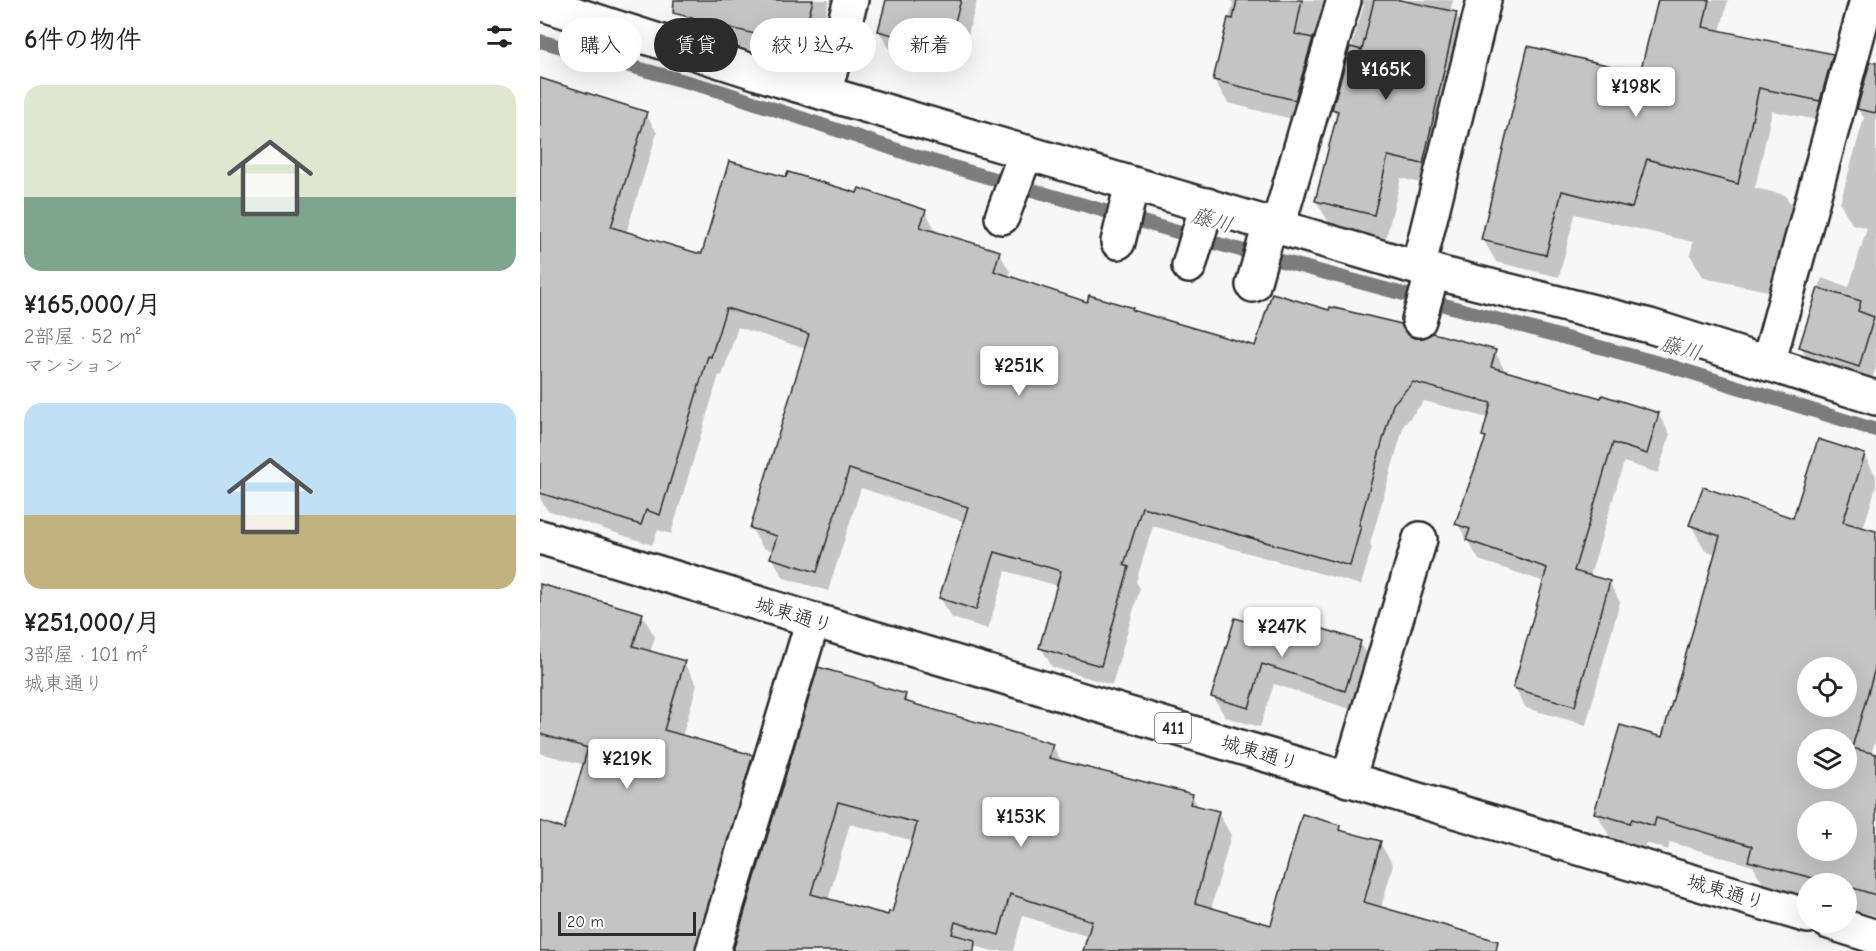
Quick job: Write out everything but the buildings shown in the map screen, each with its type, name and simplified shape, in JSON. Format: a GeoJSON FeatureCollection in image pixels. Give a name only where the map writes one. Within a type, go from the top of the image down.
{"type":"FeatureCollection","features":[{"type":"Feature","properties":{"kind":"main road"},"geometry":{"type":"LineString","coordinates":[[824,93],[850,0]]}},
{"type":"Feature","properties":{"kind":"main road"},"geometry":{"type":"LineString","coordinates":[[1253,285],[1344,0]]}},
{"type":"Feature","properties":{"kind":"main road"},"geometry":{"type":"LineString","coordinates":[[1419,320],[1484,0]]}},
{"type":"Feature","properties":{"kind":"main road"},"geometry":{"type":"LineString","coordinates":[[1768,364],[1867,0]]}},
{"type":"Feature","properties":{"kind":"main road"},"geometry":{"type":"LineString","coordinates":[[540,3],[824,93],[1023,160],[1427,275],[1650,326],[1876,398]]}},
{"type":"Feature","properties":{"kind":"main road"},"geometry":{"type":"LineString","coordinates":[[1002,217],[1023,160]]}},
{"type":"Feature","properties":{"kind":"main road"},"geometry":{"type":"LineString","coordinates":[[1118,242],[1131,191]]}},
{"type":"Feature","properties":{"kind":"main road"},"geometry":{"type":"LineString","coordinates":[[1189,266],[1205,212]]}},
{"type":"Feature","properties":{"kind":"main road","name":"城東通り"},"geometry":{"type":"LineString","coordinates":[[540,537],[1797,913]]}},
{"type":"Feature","properties":{"kind":"main road"},"geometry":{"type":"LineString","coordinates":[[1348,780],[1420,539]]}},
{"type":"Feature","properties":{"kind":"main road"},"geometry":{"type":"LineString","coordinates":[[713,951],[813,620]]}},
{"type":"Feature","properties":{"kind":"main road"},"geometry":{"type":"LineString","coordinates":[[1857,930],[1876,936]]}},
{"type":"Feature","properties":{"kind":"waterway","name":"藤川"},"geometry":{"type":"LineString","coordinates":[[540,41],[720,91],[915,156],[1222,245],[1670,366],[1876,430]]}}]}
